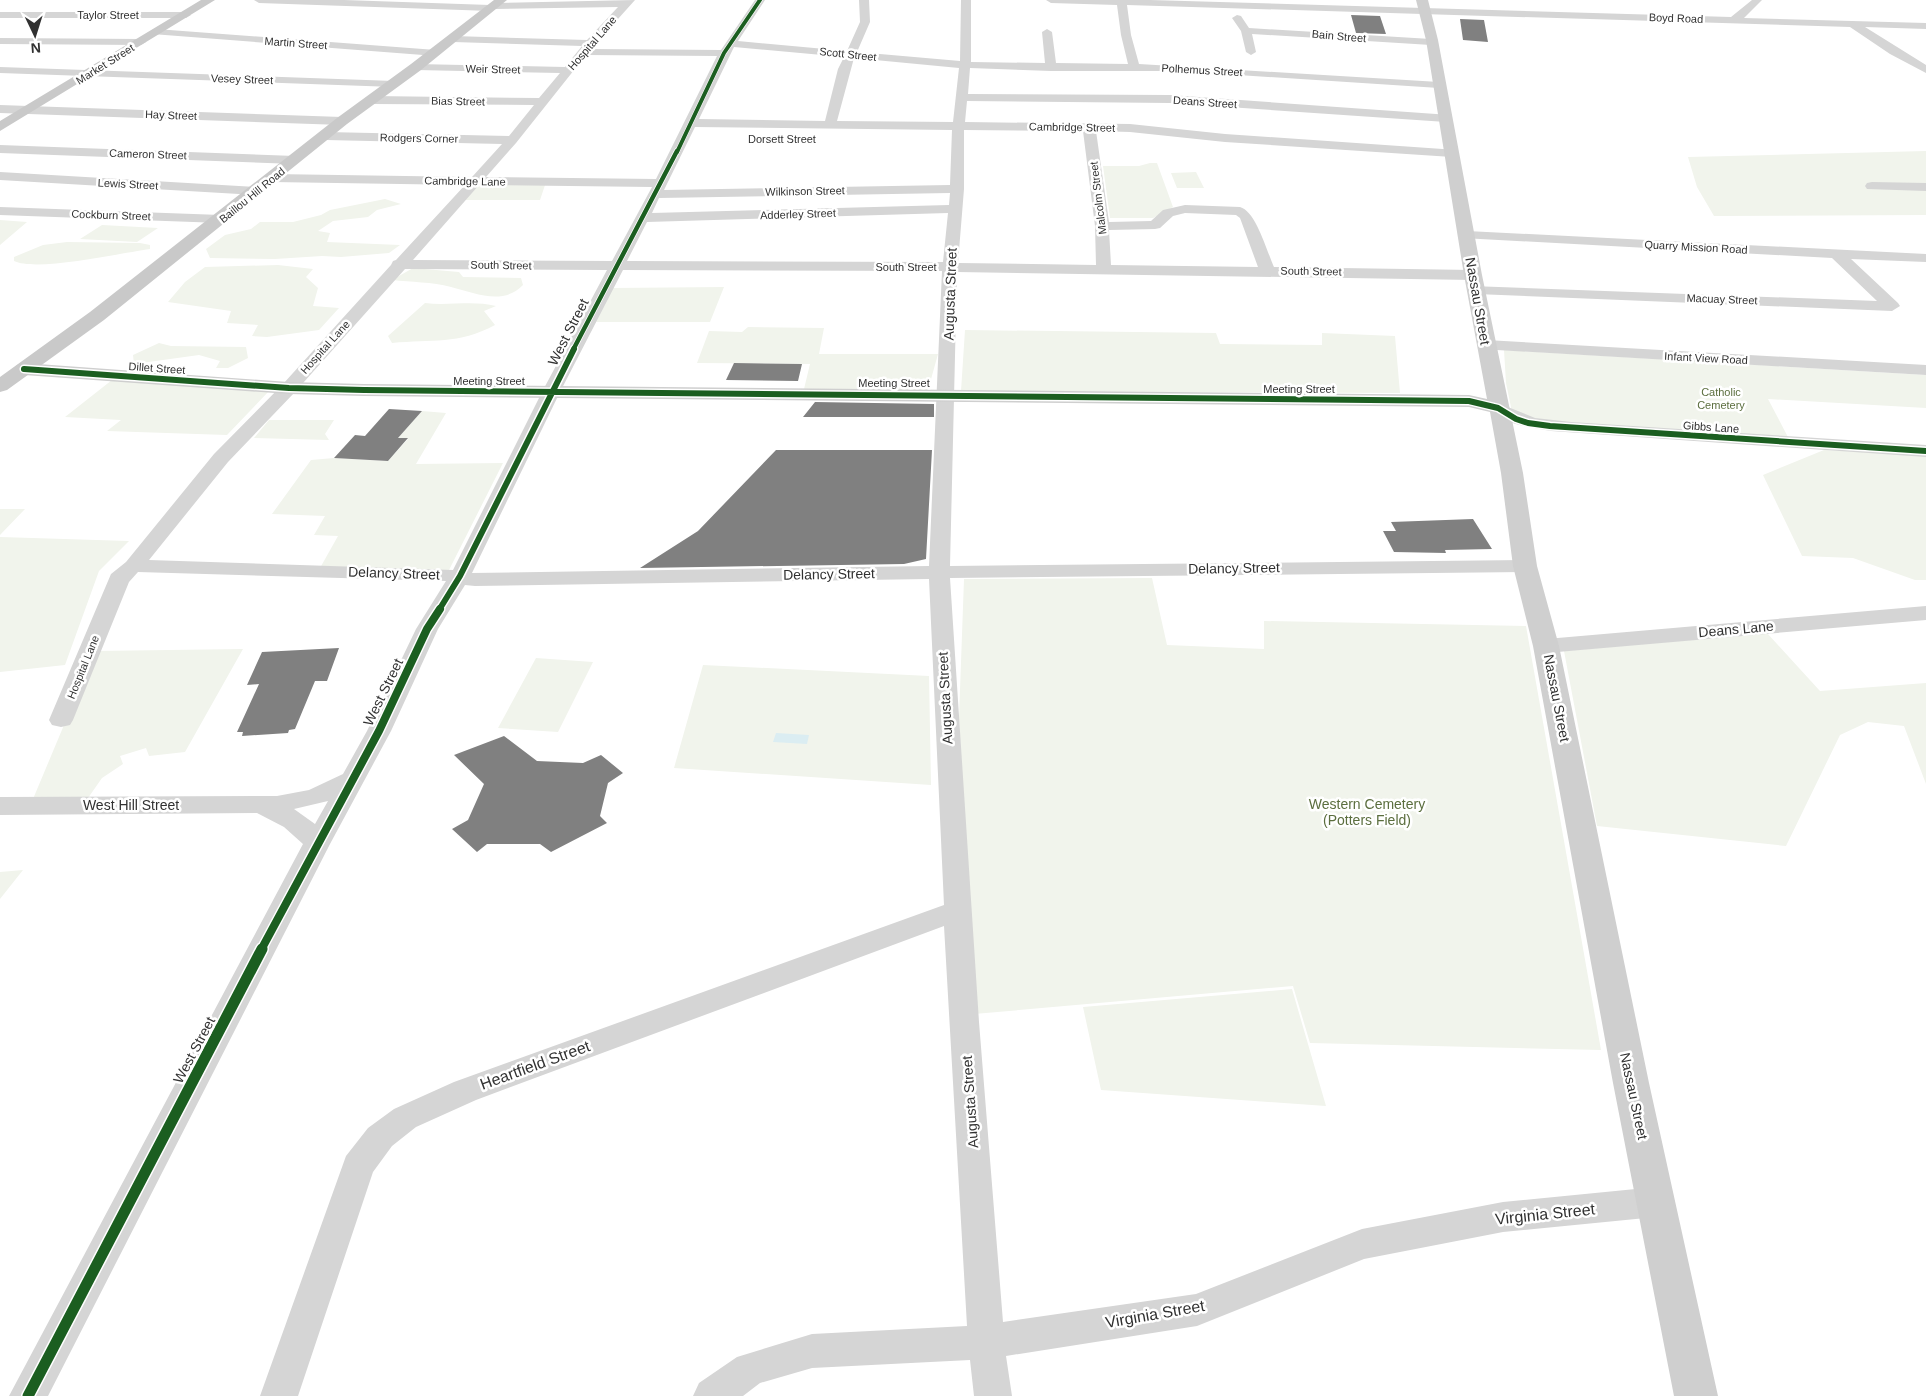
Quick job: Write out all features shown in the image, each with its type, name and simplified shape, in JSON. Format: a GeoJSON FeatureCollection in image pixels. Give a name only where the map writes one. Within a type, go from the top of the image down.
{"type":"FeatureCollection","features":[{"type":"Feature","properties":{"kind":"main road","name":"Market Street"},"geometry":{"type":"LineString","coordinates":[[0,127],[120,54],[138,36],[158,31],[209,0]]}},
{"type":"Feature","properties":{"kind":"main road","name":"Baillou Hill Road"},"geometry":{"type":"LineString","coordinates":[[0,386],[97,316],[222,219],[342,121],[436,53],[495,5]]}},
{"type":"Feature","properties":{"kind":"main road","name":"Nassau Street"},"geometry":{"type":"LineString","coordinates":[[1424,5],[1446,118],[1474,282],[1512,473],[1525,566],[1546,646],[1696,1396]]}},
{"type":"Feature","properties":{"kind":"main road","name":"Dillet Street"},"geometry":{"type":"LineString","coordinates":[[24,369],[289,388]]}},
{"type":"Feature","properties":{"kind":"main road","name":"Meeting Street"},"geometry":{"type":"LineString","coordinates":[[289,388],[1469,402],[1498,408]]}},
{"type":"Feature","properties":{"kind":"street"},"geometry":{"type":"LineString","coordinates":[[260,0],[495,5],[629,2]]}},
{"type":"Feature","properties":{"kind":"street","name":"West Street"},"geometry":{"type":"LineString","coordinates":[[28,1396],[317,844],[379,731],[427,630],[460,576],[615,266],[656,189],[688,140],[691,123],[727,48],[760,0]]}},
{"type":"Feature","properties":{"kind":"street"},"geometry":{"type":"LineString","coordinates":[[830,124],[844,69],[865,22],[864,0]]}},
{"type":"Feature","properties":{"kind":"street","name":"Augusta Street"},"geometry":{"type":"LineString","coordinates":[[966,0],[964,97],[956,160],[957,189],[950,267],[946,395],[939,504],[939,572],[958,910],[986,1342],[992,1396]]}},
{"type":"Feature","properties":{"kind":"street","name":"Boyd Road"},"geometry":{"type":"LineString","coordinates":[[1051,0],[1424,5],[1512,13],[1926,26]]}},
{"type":"Feature","properties":{"kind":"street"},"geometry":{"type":"LineString","coordinates":[[1507,0],[1512,13]]}},
{"type":"Feature","properties":{"kind":"street"},"geometry":{"type":"LineString","coordinates":[[1734,20],[1749,10],[1757,0]]}},
{"type":"Feature","properties":{"kind":"street","name":"Hospital Lane"},"geometry":{"type":"LineString","coordinates":[[61,720],[119,579],[133,566],[221,458],[289,388],[398,264],[512,140],[587,48],[629,2]]}},
{"type":"Feature","properties":{"kind":"street"},"geometry":{"type":"LineString","coordinates":[[1122,2],[1126,35],[1134,67]]}},
{"type":"Feature","properties":{"kind":"street"},"geometry":{"type":"LineString","coordinates":[[1238,3],[1235,14],[1246,31],[1251,52]]}},
{"type":"Feature","properties":{"kind":"street","name":"Taylor Street"},"geometry":{"type":"LineString","coordinates":[[0,15],[186,14]]}},
{"type":"Feature","properties":{"kind":"street"},"geometry":{"type":"LineString","coordinates":[[1854,24],[1894,52],[1926,70]]}},
{"type":"Feature","properties":{"kind":"street","name":"Martin Street"},"geometry":{"type":"LineString","coordinates":[[158,31],[436,53]]}},
{"type":"Feature","properties":{"kind":"street","name":"Bain Street"},"geometry":{"type":"LineString","coordinates":[[1246,31],[1431,42]]}},
{"type":"Feature","properties":{"kind":"street"},"geometry":{"type":"LineString","coordinates":[[1046,32],[1051,68]]}},
{"type":"Feature","properties":{"kind":"street"},"geometry":{"type":"LineString","coordinates":[[0,41],[138,36]]}},
{"type":"Feature","properties":{"kind":"street","name":"Scott Street"},"geometry":{"type":"LineString","coordinates":[[453,39],[587,48],[727,48],[850,54],[965,65]]}},
{"type":"Feature","properties":{"kind":"street"},"geometry":{"type":"LineString","coordinates":[[102,54],[120,54]]}},
{"type":"Feature","properties":{"kind":"street","name":"Polhemus Street"},"geometry":{"type":"LineString","coordinates":[[965,65],[1051,68],[1134,67],[1439,85]]}},
{"type":"Feature","properties":{"kind":"street","name":"Weir Street"},"geometry":{"type":"LineString","coordinates":[[416,67],[569,70]]}},
{"type":"Feature","properties":{"kind":"street","name":"Vesey Street"},"geometry":{"type":"LineString","coordinates":[[0,70],[394,84]]}},
{"type":"Feature","properties":{"kind":"street","name":"Deans Street"},"geometry":{"type":"LineString","coordinates":[[964,97],[1170,99],[1446,118]]}},
{"type":"Feature","properties":{"kind":"street","name":"Bias Street"},"geometry":{"type":"LineString","coordinates":[[372,100],[543,102]]}},
{"type":"Feature","properties":{"kind":"street","name":"Hay Street"},"geometry":{"type":"LineString","coordinates":[[0,108],[342,121]]}},
{"type":"Feature","properties":{"kind":"street","name":"Cambridge Street"},"geometry":{"type":"LineString","coordinates":[[691,123],[1156,130],[1225,138],[1452,153]]}},
{"type":"Feature","properties":{"kind":"street","name":"Malcolm Street"},"geometry":{"type":"LineString","coordinates":[[1089,128],[1102,226],[1104,269]]}},
{"type":"Feature","properties":{"kind":"street","name":"Rodgers Corner"},"geometry":{"type":"LineString","coordinates":[[326,136],[512,140]]}},
{"type":"Feature","properties":{"kind":"street","name":"Cameron Street"},"geometry":{"type":"LineString","coordinates":[[0,149],[295,160]]}},
{"type":"Feature","properties":{"kind":"street","name":"Lewis Street"},"geometry":{"type":"LineString","coordinates":[[0,176],[256,191]]}},
{"type":"Feature","properties":{"kind":"street","name":"Cambridge Lane"},"geometry":{"type":"LineString","coordinates":[[272,178],[474,182],[656,189]]}},
{"type":"Feature","properties":{"kind":"street"},"geometry":{"type":"LineString","coordinates":[[59,213],[109,182]]}},
{"type":"Feature","properties":{"kind":"street"},"geometry":{"type":"LineString","coordinates":[[1872,186],[1926,187]]}},
{"type":"Feature","properties":{"kind":"street","name":"Wilkinson Street"},"geometry":{"type":"LineString","coordinates":[[656,189],[957,189]]}},
{"type":"Feature","properties":{"kind":"street","name":"Adderley Street"},"geometry":{"type":"LineString","coordinates":[[642,218],[954,209]]}},
{"type":"Feature","properties":{"kind":"street"},"geometry":{"type":"LineString","coordinates":[[1102,226],[1155,225],[1168,213],[1185,209],[1233,209],[1240,211],[1246,217],[1267,270]]}},
{"type":"Feature","properties":{"kind":"street","name":"Cockburn Street"},"geometry":{"type":"LineString","coordinates":[[0,211],[222,219]]}},
{"type":"Feature","properties":{"kind":"street","name":"Quarry Mission Road"},"geometry":{"type":"LineString","coordinates":[[1467,235],[1926,258]]}},
{"type":"Feature","properties":{"kind":"street","name":"Macuay Street"},"geometry":{"type":"LineString","coordinates":[[1474,282],[1892,306],[1836,253]]}},
{"type":"Feature","properties":{"kind":"street","name":"South Street"},"geometry":{"type":"LineString","coordinates":[[398,264],[1267,270],[1474,282]]}},
{"type":"Feature","properties":{"kind":"street","name":"Infant View Road"},"geometry":{"type":"LineString","coordinates":[[1486,344],[1926,370]]}},
{"type":"Feature","properties":{"kind":"street","name":"Gibbs Lane"},"geometry":{"type":"LineString","coordinates":[[1498,408],[1516,419],[1571,428],[1926,451]]}},
{"type":"Feature","properties":{"kind":"street","name":"Delancy Street"},"geometry":{"type":"LineString","coordinates":[[133,566],[460,576],[475,580],[939,572],[1525,566]]}},
{"type":"Feature","properties":{"kind":"street","name":"Deans Lane"},"geometry":{"type":"LineString","coordinates":[[1546,646],[1926,613]]}},
{"type":"Feature","properties":{"kind":"street","name":"West Hill Street"},"geometry":{"type":"LineString","coordinates":[[0,806],[285,803],[315,796],[351,780]]}},
{"type":"Feature","properties":{"kind":"street","name":"West Hill Street"},"geometry":{"type":"LineString","coordinates":[[261,804],[299,824],[317,844]]}},
{"type":"Feature","properties":{"kind":"street","name":"Heartfield Street"},"geometry":{"type":"LineString","coordinates":[[279,1396],[358,1166],[380,1137],[404,1118],[474,1088],[958,910]]}},
{"type":"Feature","properties":{"kind":"street","name":"Virginia Street"},"geometry":{"type":"LineString","coordinates":[[712,1396],[750,1369],[812,1351],[986,1342],[1197,1310],[1362,1244],[1503,1217],[1656,1202]]}},
{"type":"Feature","properties":{"kind":"green space"},"geometry":{"type":"Polygon","coordinates":[[[1926,151],[1926,215],[1714,216],[1697,187],[1688,157],[1926,151]]]}},
{"type":"Feature","properties":{"kind":"green space"},"geometry":{"type":"Polygon","coordinates":[[[1157,163],[1173,207],[1153,218],[1110,218],[1103,166],[1139,166],[1157,163]]]}},
{"type":"Feature","properties":{"kind":"green space"},"geometry":{"type":"Polygon","coordinates":[[[1196,172],[1204,188],[1177,188],[1171,173],[1196,172]]]}},
{"type":"Feature","properties":{"kind":"green space"},"geometry":{"type":"Polygon","coordinates":[[[488,184],[545,185],[540,200],[464,200],[476,187],[488,184]]]}},
{"type":"Feature","properties":{"kind":"green space"},"geometry":{"type":"Polygon","coordinates":[[[385,199],[401,204],[377,210],[368,217],[333,221],[318,231],[330,233],[327,242],[400,245],[389,253],[275,259],[210,258],[206,249],[225,235],[251,229],[260,222],[293,222],[321,215],[330,210],[385,199]]]}},
{"type":"Feature","properties":{"kind":"green space"},"geometry":{"type":"Polygon","coordinates":[[[0,220],[27,222],[0,245],[0,220]]]}},
{"type":"Feature","properties":{"kind":"green space"},"geometry":{"type":"Polygon","coordinates":[[[102,225],[158,228],[137,242],[80,239],[102,225]]]}},
{"type":"Feature","properties":{"kind":"green space"},"geometry":{"type":"Polygon","coordinates":[[[67,242],[140,243],[150,245],[150,249],[59,263],[25,264],[14,261],[14,257],[43,245],[67,242]]]}},
{"type":"Feature","properties":{"kind":"green space"},"geometry":{"type":"Polygon","coordinates":[[[278,265],[313,269],[306,277],[318,288],[313,306],[339,308],[319,330],[267,337],[252,336],[258,325],[227,323],[231,311],[168,302],[185,282],[205,267],[278,265]]]}},
{"type":"Feature","properties":{"kind":"green space"},"geometry":{"type":"Polygon","coordinates":[[[413,268],[459,272],[463,277],[521,278],[523,285],[507,295],[488,296],[436,284],[392,280],[413,268]]]}},
{"type":"Feature","properties":{"kind":"green space"},"geometry":{"type":"Polygon","coordinates":[[[724,287],[710,322],[596,322],[612,288],[724,287]]]}},
{"type":"Feature","properties":{"kind":"green space"},"geometry":{"type":"Polygon","coordinates":[[[425,303],[478,303],[496,306],[484,311],[495,325],[469,336],[445,340],[392,343],[388,336],[425,303]]]}},
{"type":"Feature","properties":{"kind":"green space"},"geometry":{"type":"Polygon","coordinates":[[[748,327],[824,328],[819,354],[938,354],[928,390],[804,389],[810,364],[697,363],[709,331],[742,332],[748,327]]]}},
{"type":"Feature","properties":{"kind":"green space"},"geometry":{"type":"Polygon","coordinates":[[[965,330],[1216,333],[1220,344],[1322,345],[1322,333],[1395,336],[1400,393],[961,391],[965,330]]]}},
{"type":"Feature","properties":{"kind":"green space"},"geometry":{"type":"Polygon","coordinates":[[[159,343],[171,346],[246,347],[248,358],[228,368],[216,368],[220,361],[199,355],[134,364],[133,355],[159,343]]]}},
{"type":"Feature","properties":{"kind":"green space","name":"Catholic Cemetery"},"geometry":{"type":"Polygon","coordinates":[[[1504,350],[1926,375],[1926,408],[1768,399],[1789,439],[1527,419],[1512,412],[1506,383],[1504,350]]]}},
{"type":"Feature","properties":{"kind":"green space"},"geometry":{"type":"Polygon","coordinates":[[[112,380],[270,390],[227,435],[107,431],[121,420],[65,417],[112,380]]]}},
{"type":"Feature","properties":{"kind":"green space"},"geometry":{"type":"Polygon","coordinates":[[[422,411],[446,413],[416,464],[503,463],[448,572],[320,568],[338,536],[314,535],[325,516],[272,514],[311,460],[334,458],[388,461],[408,439],[398,438],[422,411]]]}},
{"type":"Feature","properties":{"kind":"green space"},"geometry":{"type":"Polygon","coordinates":[[[269,420],[334,420],[325,434],[329,440],[254,438],[269,420]]]}},
{"type":"Feature","properties":{"kind":"green space"},"geometry":{"type":"Polygon","coordinates":[[[1824,450],[1926,455],[1926,580],[1915,580],[1853,558],[1802,556],[1763,475],[1824,450]]]}},
{"type":"Feature","properties":{"kind":"green space"},"geometry":{"type":"Polygon","coordinates":[[[0,509],[25,509],[0,535],[0,509]]]}},
{"type":"Feature","properties":{"kind":"green space"},"geometry":{"type":"Polygon","coordinates":[[[0,537],[129,541],[99,571],[65,665],[0,672],[0,537]]]}},
{"type":"Feature","properties":{"kind":"green space","name":"Western Cemetery (Potters Field)"},"geometry":{"type":"Polygon","coordinates":[[[1152,578],[1167,645],[1264,649],[1264,621],[1526,626],[1601,1050],[1310,1043],[1293,986],[974,1014],[959,718],[964,579],[1152,578]]]}},
{"type":"Feature","properties":{"kind":"green space"},"geometry":{"type":"Polygon","coordinates":[[[1767,633],[1820,691],[1926,683],[1926,784],[1904,726],[1868,722],[1840,735],[1786,846],[1597,826],[1564,651],[1767,633]]]}},
{"type":"Feature","properties":{"kind":"green space"},"geometry":{"type":"Polygon","coordinates":[[[243,649],[185,752],[149,756],[146,748],[120,756],[123,764],[102,778],[88,798],[33,799],[95,651],[243,649]]]}},
{"type":"Feature","properties":{"kind":"green space"},"geometry":{"type":"Polygon","coordinates":[[[536,658],[593,662],[558,732],[498,728],[536,658]]]}},
{"type":"Feature","properties":{"kind":"green space"},"geometry":{"type":"Polygon","coordinates":[[[703,665],[929,676],[931,785],[674,768],[703,665]]]}},
{"type":"Feature","properties":{"kind":"green space"},"geometry":{"type":"Polygon","coordinates":[[[23,870],[0,899],[0,872],[23,870]]]}},
{"type":"Feature","properties":{"kind":"green space"},"geometry":{"type":"Polygon","coordinates":[[[1292,989],[1326,1106],[1101,1090],[1083,1007],[1292,989]]]}},
{"type":"Feature","properties":{"kind":"shaded area"},"geometry":{"type":"Polygon","coordinates":[[[776,733],[809,735],[807,744],[773,742],[776,733]]]}},
{"type":"Feature","properties":{"kind":"building"},"geometry":{"type":"Polygon","coordinates":[[[1351,15],[1380,16],[1386,34],[1356,33],[1351,15]]]}},
{"type":"Feature","properties":{"kind":"building"},"geometry":{"type":"Polygon","coordinates":[[[1460,19],[1484,20],[1488,42],[1463,40],[1460,19]]]}},
{"type":"Feature","properties":{"kind":"building"},"geometry":{"type":"Polygon","coordinates":[[[734,363],[802,364],[798,381],[726,380],[734,363]]]}},
{"type":"Feature","properties":{"kind":"building"},"geometry":{"type":"Polygon","coordinates":[[[815,402],[934,404],[934,417],[803,417],[815,402]]]}},
{"type":"Feature","properties":{"kind":"building"},"geometry":{"type":"Polygon","coordinates":[[[389,409],[422,411],[398,438],[408,438],[388,461],[334,458],[355,435],[365,436],[389,409]]]}},
{"type":"Feature","properties":{"kind":"building"},"geometry":{"type":"Polygon","coordinates":[[[776,450],[932,450],[926,559],[904,564],[640,568],[698,531],[776,450]]]}},
{"type":"Feature","properties":{"kind":"building"},"geometry":{"type":"Polygon","coordinates":[[[1473,519],[1492,549],[1445,550],[1446,553],[1394,552],[1383,531],[1396,531],[1391,522],[1473,519]]]}},
{"type":"Feature","properties":{"kind":"building"},"geometry":{"type":"Polygon","coordinates":[[[339,648],[327,681],[315,681],[295,729],[289,730],[288,733],[242,736],[243,732],[237,732],[259,684],[247,685],[262,652],[339,648]]]}},
{"type":"Feature","properties":{"kind":"building"},"geometry":{"type":"Polygon","coordinates":[[[504,736],[537,761],[583,763],[601,755],[623,773],[608,783],[600,816],[607,823],[551,852],[540,844],[487,844],[477,852],[452,829],[468,820],[484,784],[454,755],[504,736]]]}},
{"type":"Feature","properties":{"kind":"cycle path"},"geometry":{"type":"LineString","coordinates":[[28,1396],[317,844],[379,731],[427,629],[460,576],[551,392],[683,140],[724,53],[760,0]]}},
{"type":"Feature","properties":{"kind":"cycle path"},"geometry":{"type":"LineString","coordinates":[[24,369],[289,388],[364,390],[1469,401],[1498,408],[1516,419],[1528,423],[1550,426],[1926,451]]}}]}
